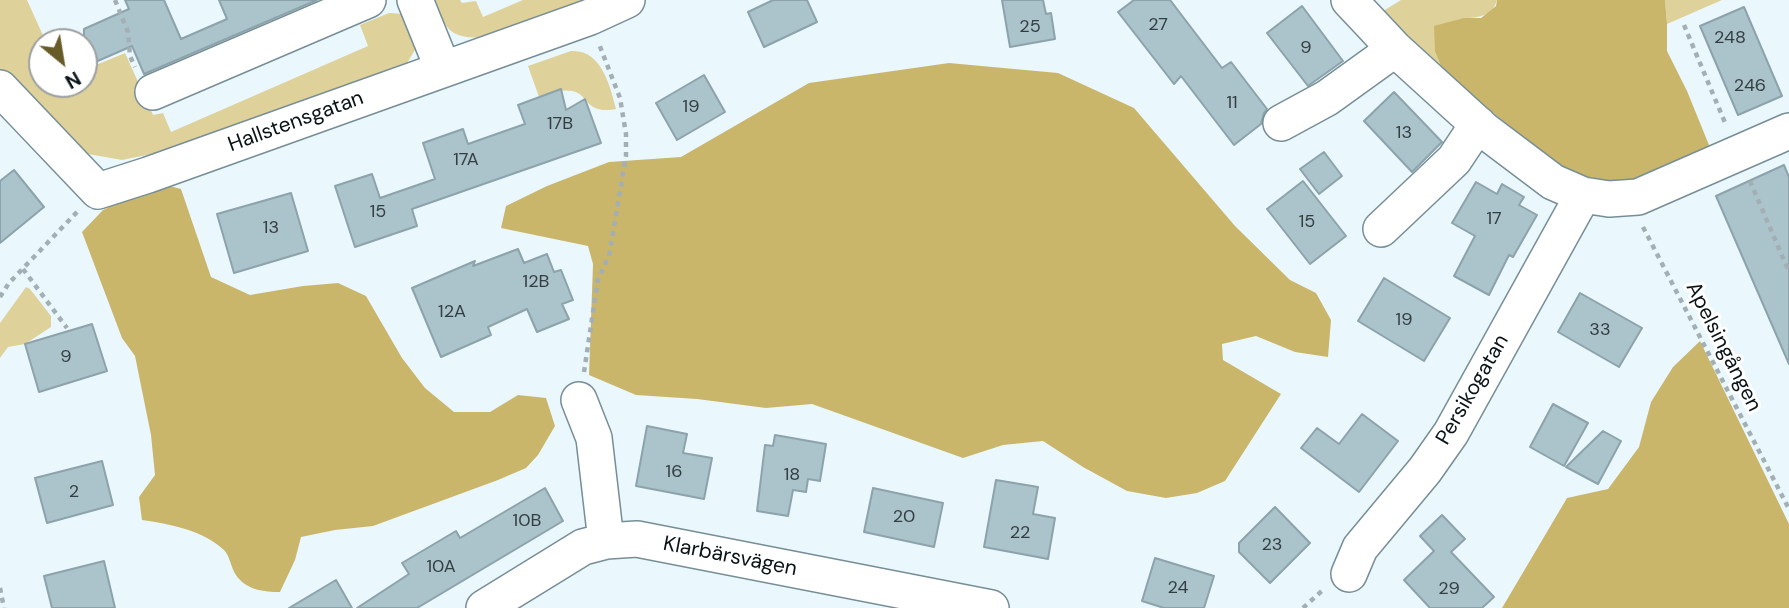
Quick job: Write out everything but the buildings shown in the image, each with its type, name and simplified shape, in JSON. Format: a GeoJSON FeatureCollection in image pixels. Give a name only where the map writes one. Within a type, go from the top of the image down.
{"type":"FeatureCollection","features":[{"type":"Feature","properties":{"kind":"street"},"geometry":{"type":"LineString","coordinates":[[153,92],[368,0]]}},
{"type":"Feature","properties":{"kind":"street"},"geometry":{"type":"LineString","coordinates":[[415,0],[443,69]]}},
{"type":"Feature","properties":{"kind":"street","name":"Hallstensgatan"},"geometry":{"type":"LineString","coordinates":[[98,191],[590,17],[627,0]]}},
{"type":"Feature","properties":{"kind":"street"},"geometry":{"type":"LineString","coordinates":[[1349,0],[1395,49],[1478,124],[1553,182],[1583,195],[1609,199],[1638,197],[1789,131]]}},
{"type":"Feature","properties":{"kind":"street"},"geometry":{"type":"LineString","coordinates":[[1281,123],[1327,98],[1395,49]]}},
{"type":"Feature","properties":{"kind":"street"},"geometry":{"type":"LineString","coordinates":[[0,88],[98,191]]}},
{"type":"Feature","properties":{"kind":"street"},"geometry":{"type":"LineString","coordinates":[[1381,229],[1454,160],[1478,124]]}},
{"type":"Feature","properties":{"kind":"street","name":"Persikogatan"},"geometry":{"type":"LineString","coordinates":[[1349,574],[1360,548],[1425,470],[1451,433],[1583,195]]}},
{"type":"Feature","properties":{"kind":"street"},"geometry":{"type":"LineString","coordinates":[[579,400],[594,438],[606,541]]}},
{"type":"Feature","properties":{"kind":"street","name":"Klarbärsvägen"},"geometry":{"type":"LineString","coordinates":[[484,608],[583,547],[606,541],[637,539],[991,608]]}},
{"type":"Feature","properties":{"kind":"path"},"geometry":{"type":"LineString","coordinates":[[115,0],[128,32],[130,56],[145,88],[153,92]]}},
{"type":"Feature","properties":{"kind":"path"},"geometry":{"type":"LineString","coordinates":[[579,400],[598,279],[609,256],[626,156],[621,98],[590,17]]}},
{"type":"Feature","properties":{"kind":"path"},"geometry":{"type":"LineString","coordinates":[[0,297],[23,269],[98,191]]}},
{"type":"Feature","properties":{"kind":"path","name":"Apelsingången"},"geometry":{"type":"LineString","coordinates":[[1628,198],[1789,509]]}},
{"type":"Feature","properties":{"kind":"path"},"geometry":{"type":"LineString","coordinates":[[23,269],[66,328]]}},
{"type":"Feature","properties":{"kind":"path"},"geometry":{"type":"LineString","coordinates":[[0,588],[4,608]]}},
{"type":"Feature","properties":{"kind":"shaded area"},"geometry":{"type":"Polygon","coordinates":[[[0,0],[27,0],[40,28],[28,28],[28,98],[98,98],[98,64],[125,53],[153,115],[163,113],[171,132],[368,46],[360,25],[389,13],[406,14],[416,48],[406,65],[379,77],[156,153],[122,160],[77,152],[46,123],[0,69],[0,0]]]}},
{"type":"Feature","properties":{"kind":"shaded area"},"geometry":{"type":"Polygon","coordinates":[[[435,0],[460,0],[462,3],[476,1],[483,17],[523,0],[590,0],[522,28],[483,37],[467,37],[454,33],[447,27],[435,0]]]}},
{"type":"Feature","properties":{"kind":"shaded area"},"geometry":{"type":"Polygon","coordinates":[[[1401,0],[1497,0],[1488,13],[1480,17],[1464,18],[1444,73],[1405,37],[1383,11],[1401,0]]]}},
{"type":"Feature","properties":{"kind":"shaded area"},"geometry":{"type":"Polygon","coordinates":[[[1497,0],[1665,0],[1667,51],[1709,145],[1690,161],[1630,184],[1577,175],[1555,163],[1444,73],[1435,51],[1434,26],[1464,18],[1481,18],[1496,6],[1497,0]]]}},
{"type":"Feature","properties":{"kind":"shaded area"},"geometry":{"type":"Polygon","coordinates":[[[1665,0],[1722,0],[1667,24],[1665,0]]]}},
{"type":"Feature","properties":{"kind":"shaded area"},"geometry":{"type":"Polygon","coordinates":[[[571,51],[581,52],[597,62],[607,80],[616,109],[593,107],[572,91],[559,91],[539,97],[528,66],[571,51]]]}},
{"type":"Feature","properties":{"kind":"shaded area"},"geometry":{"type":"Polygon","coordinates":[[[949,63],[1058,73],[1134,108],[1235,226],[1290,280],[1316,293],[1331,320],[1328,357],[1295,352],[1256,336],[1222,344],[1223,360],[1281,394],[1225,481],[1197,493],[1166,498],[1127,491],[1043,441],[1003,445],[963,458],[812,404],[766,408],[636,395],[589,375],[593,264],[588,246],[501,228],[506,206],[547,186],[609,162],[681,157],[809,83],[949,63]]]}},
{"type":"Feature","properties":{"kind":"shaded area"},"geometry":{"type":"Polygon","coordinates":[[[158,183],[181,189],[211,277],[250,295],[338,283],[366,296],[402,358],[425,388],[454,412],[490,412],[518,395],[546,398],[555,426],[538,455],[526,468],[373,526],[301,537],[295,560],[280,592],[262,591],[245,584],[236,575],[224,550],[206,537],[174,526],[142,520],[139,497],[155,475],[151,435],[135,356],[122,338],[82,232],[103,210],[158,183]]]}},
{"type":"Feature","properties":{"kind":"shaded area"},"geometry":{"type":"Polygon","coordinates":[[[26,287],[51,316],[51,327],[25,344],[8,347],[0,358],[0,323],[26,287]]]}},
{"type":"Feature","properties":{"kind":"shaded area"},"geometry":{"type":"Polygon","coordinates":[[[1700,341],[1789,524],[1789,608],[1502,608],[1567,498],[1608,489],[1639,447],[1651,402],[1673,367],[1700,341]]]}}]}
